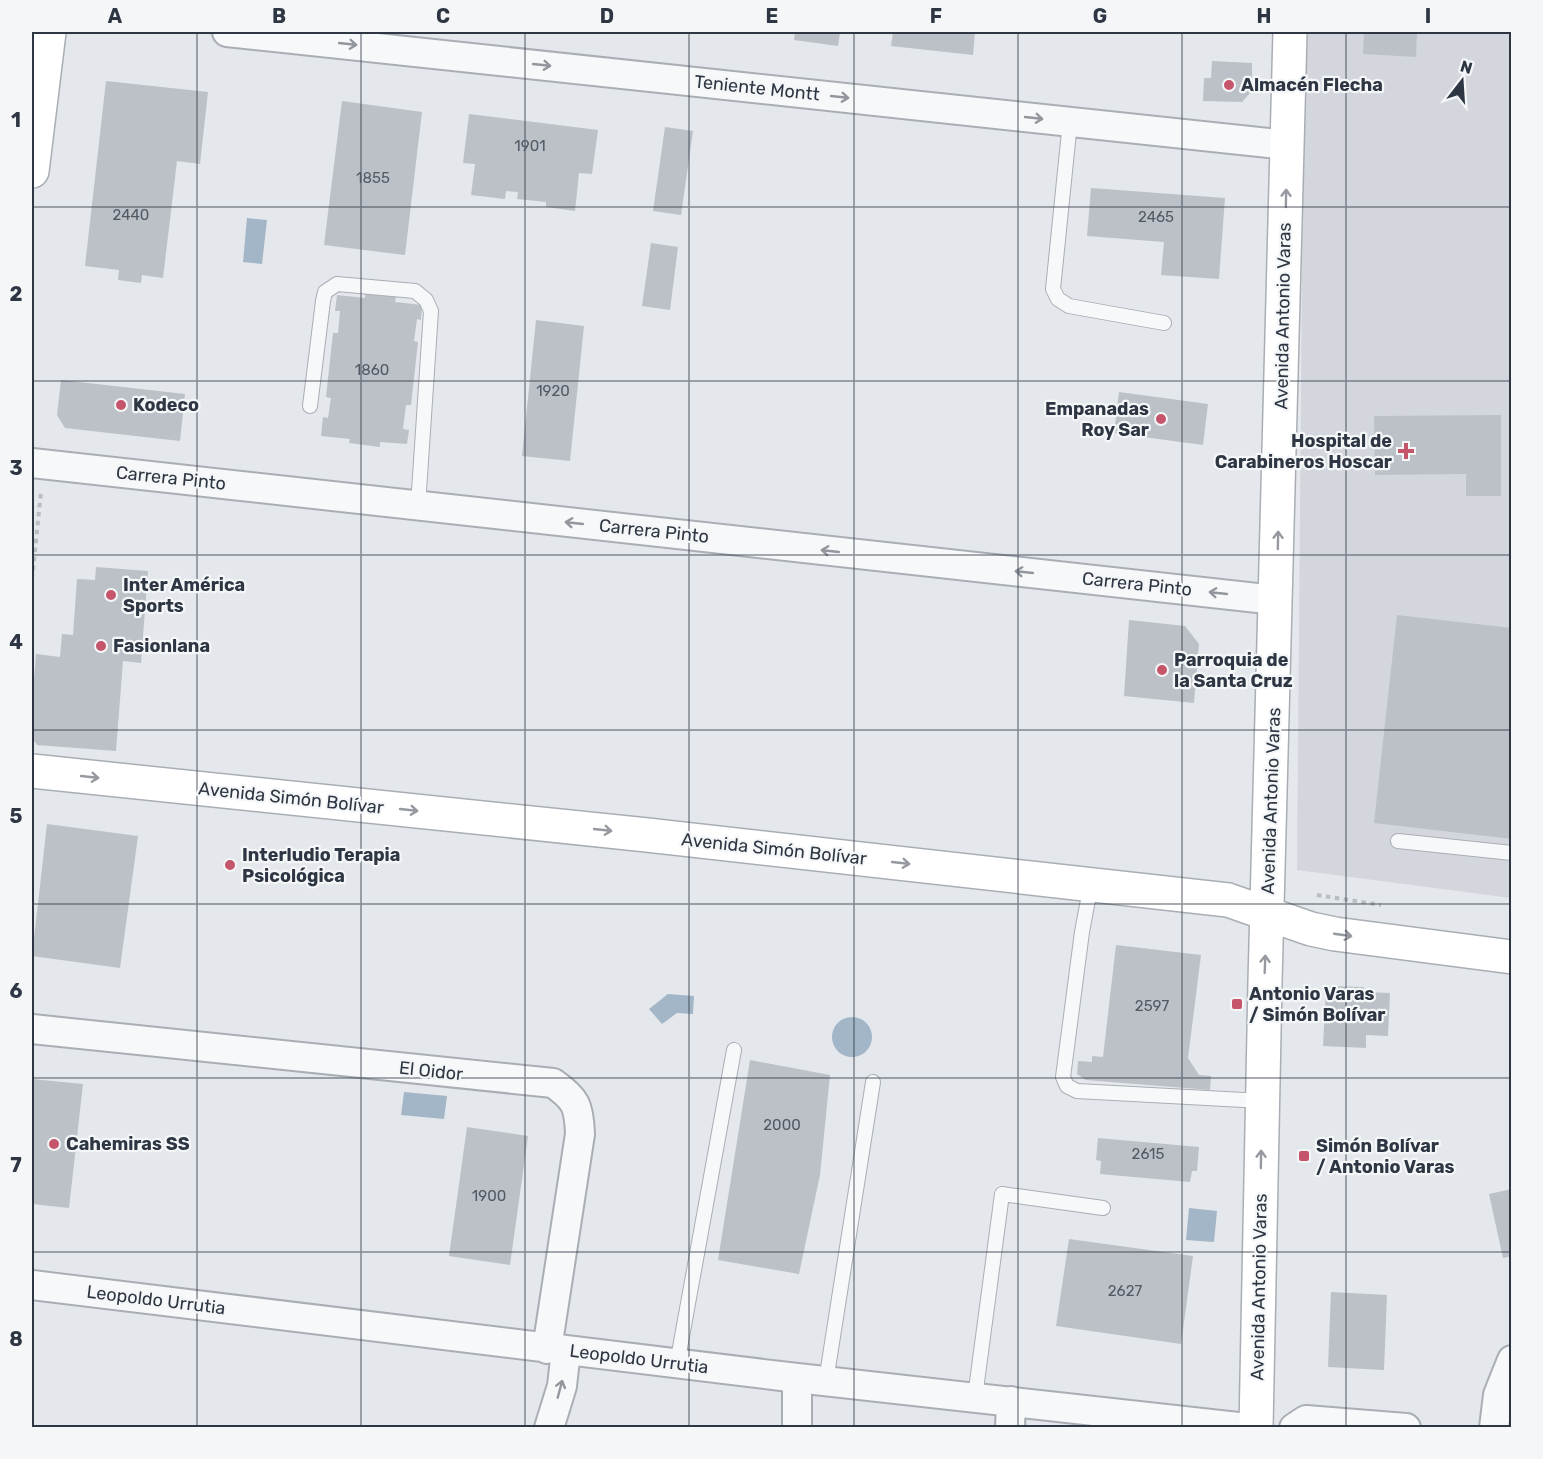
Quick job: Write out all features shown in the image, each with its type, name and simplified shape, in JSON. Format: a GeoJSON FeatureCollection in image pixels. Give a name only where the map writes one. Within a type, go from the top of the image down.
{"type":"FeatureCollection","features":[{"type":"Feature","properties":{"kind":"main road"},"geometry":{"type":"LineString","coordinates":[[32,171],[49,32]]}},
{"type":"Feature","properties":{"kind":"main road","name":"Avenida Antonio Varas"},"geometry":{"type":"LineString","coordinates":[[1256,1428],[1262,1101],[1290,32]]}},
{"type":"Feature","properties":{"kind":"main road","name":"Avenida Simón Bolívar"},"geometry":{"type":"LineString","coordinates":[[32,771],[658,836],[1228,900],[1311,929],[1335,934],[1512,957]]}},
{"type":"Feature","properties":{"kind":"street","name":"Teniente Montt"},"geometry":{"type":"LineString","coordinates":[[227,32],[397,41],[1070,122],[1287,145]]}},
{"type":"Feature","properties":{"kind":"street","name":"Carrera Pinto"},"geometry":{"type":"LineString","coordinates":[[37,464],[1276,600]]}},
{"type":"Feature","properties":{"kind":"street","name":"El Oidor"},"geometry":{"type":"LineString","coordinates":[[32,1029],[553,1083],[571,1095],[579,1111],[580,1134],[556,1349],[562,1386],[549,1428]]}},
{"type":"Feature","properties":{"kind":"street","name":"Leopoldo Urrutia"},"geometry":{"type":"LineString","coordinates":[[32,1285],[677,1364],[975,1397],[1010,1414],[1247,1428]]}},
{"type":"Feature","properties":{"kind":"street"},"geometry":{"type":"LineString","coordinates":[[1494,1428],[1498,1395],[1512,1359]]}},
{"type":"Feature","properties":{"kind":"street"},"geometry":{"type":"LineString","coordinates":[[797,1378],[797,1428]]}},
{"type":"Feature","properties":{"kind":"street"},"geometry":{"type":"LineString","coordinates":[[1294,1428],[1306,1420],[1406,1428]]}},
{"type":"Feature","properties":{"kind":"lane"},"geometry":{"type":"LineString","coordinates":[[1070,122],[1053,289],[1058,299],[1069,306],[1164,323]]}},
{"type":"Feature","properties":{"kind":"lane"},"geometry":{"type":"LineString","coordinates":[[310,406],[322,301],[325,292],[337,284],[415,291],[426,300],[430,311],[418,506]]}},
{"type":"Feature","properties":{"kind":"lane"},"geometry":{"type":"LineString","coordinates":[[1398,841],[1512,853]]}},
{"type":"Feature","properties":{"kind":"lane"},"geometry":{"type":"LineString","coordinates":[[1090,885],[1063,1077],[1067,1086],[1077,1091],[1262,1101]]}},
{"type":"Feature","properties":{"kind":"lane"},"geometry":{"type":"LineString","coordinates":[[677,1364],[734,1050]]}},
{"type":"Feature","properties":{"kind":"lane"},"geometry":{"type":"LineString","coordinates":[[826,1381],[873,1082]]}},
{"type":"Feature","properties":{"kind":"lane"},"geometry":{"type":"LineString","coordinates":[[975,1397],[1002,1194],[1103,1208]]}},
{"type":"Feature","properties":{"kind":"path"},"geometry":{"type":"LineString","coordinates":[[32,579],[41,493],[37,464]]}},
{"type":"Feature","properties":{"kind":"shaded area","name":"Hospital de Carabineros Hoscar"},"geometry":{"type":"Polygon","coordinates":[[[1304,32],[1511,32],[1511,898],[1297,870],[1304,32]]]}},
{"type":"Feature","properties":{"kind":"water"},"geometry":{"type":"Polygon","coordinates":[[[247,218],[267,220],[262,264],[243,262],[247,218]]]}},
{"type":"Feature","properties":{"kind":"water"},"geometry":{"type":"Polygon","coordinates":[[[668,994],[694,996],[693,1014],[677,1013],[662,1024],[649,1009],[668,994]]]}},
{"type":"Feature","properties":{"kind":"water"},"geometry":{"type":"Polygon","coordinates":[[[852,1017],[860,1018],[866,1023],[871,1029],[871,1045],[866,1051],[860,1056],[852,1057],[844,1056],[838,1051],[833,1045],[832,1037],[833,1029],[838,1023],[844,1018],[852,1017]]]}},
{"type":"Feature","properties":{"kind":"water"},"geometry":{"type":"Polygon","coordinates":[[[404,1092],[447,1096],[444,1119],[401,1115],[404,1092]]]}},
{"type":"Feature","properties":{"kind":"water"},"geometry":{"type":"Polygon","coordinates":[[[1189,1208],[1217,1211],[1214,1242],[1186,1240],[1189,1208]]]}},
{"type":"Feature","properties":{"kind":"building"},"geometry":{"type":"Polygon","coordinates":[[[795,32],[840,32],[838,46],[794,40],[795,32]]]}},
{"type":"Feature","properties":{"kind":"building"},"geometry":{"type":"Polygon","coordinates":[[[893,32],[975,32],[973,55],[891,46],[893,32]]]}},
{"type":"Feature","properties":{"kind":"building"},"geometry":{"type":"Polygon","coordinates":[[[1364,32],[1417,32],[1416,57],[1363,54],[1364,32]]]}},
{"type":"Feature","properties":{"kind":"building"},"geometry":{"type":"Polygon","coordinates":[[[1212,61],[1252,63],[1252,91],[1242,102],[1203,101],[1204,78],[1211,78],[1212,61]]]}},
{"type":"Feature","properties":{"kind":"building"},"geometry":{"type":"Polygon","coordinates":[[[106,81],[208,92],[200,164],[177,161],[163,278],[142,275],[141,283],[118,280],[119,270],[85,266],[106,81]]]}},
{"type":"Feature","properties":{"kind":"building"},"geometry":{"type":"Polygon","coordinates":[[[342,101],[422,112],[405,255],[324,245],[342,101]]]}},
{"type":"Feature","properties":{"kind":"building"},"geometry":{"type":"Polygon","coordinates":[[[469,114],[598,130],[592,174],[579,173],[575,211],[546,207],[546,202],[517,199],[518,192],[506,191],[505,199],[471,195],[475,164],[463,163],[469,114]]]}},
{"type":"Feature","properties":{"kind":"building"},"geometry":{"type":"Polygon","coordinates":[[[665,127],[693,131],[681,215],[653,211],[665,127]]]}},
{"type":"Feature","properties":{"kind":"building"},"geometry":{"type":"Polygon","coordinates":[[[1091,188],[1225,198],[1219,279],[1161,275],[1164,242],[1087,236],[1091,188]]]}},
{"type":"Feature","properties":{"kind":"building"},"geometry":{"type":"Polygon","coordinates":[[[651,243],[678,247],[670,310],[642,306],[651,243]]]}},
{"type":"Feature","properties":{"kind":"building"},"geometry":{"type":"Polygon","coordinates":[[[365,294],[396,297],[395,302],[422,305],[421,320],[417,319],[414,341],[418,342],[411,405],[406,405],[403,429],[409,430],[407,444],[380,442],[380,447],[349,443],[350,439],[321,436],[323,417],[328,418],[331,398],[326,397],[333,333],[338,333],[340,311],[335,311],[337,295],[365,298],[365,294]]]}},
{"type":"Feature","properties":{"kind":"building"},"geometry":{"type":"Polygon","coordinates":[[[536,320],[584,326],[570,461],[522,456],[536,320]]]}},
{"type":"Feature","properties":{"kind":"building","name":"Kodeco"},"geometry":{"type":"Polygon","coordinates":[[[61,380],[185,394],[180,441],[65,428],[57,415],[61,380]]]}},
{"type":"Feature","properties":{"kind":"building","name":"Empanadas Roy Sar"},"geometry":{"type":"Polygon","coordinates":[[[1119,392],[1208,404],[1203,445],[1114,433],[1119,392]]]}},
{"type":"Feature","properties":{"kind":"building"},"geometry":{"type":"Polygon","coordinates":[[[1501,415],[1501,496],[1466,496],[1466,474],[1375,475],[1374,416],[1501,415]]]}},
{"type":"Feature","properties":{"kind":"building"},"geometry":{"type":"Polygon","coordinates":[[[96,567],[148,571],[141,663],[123,661],[116,751],[37,745],[32,738],[36,654],[60,657],[62,634],[73,635],[77,579],[95,580],[96,567]]]}},
{"type":"Feature","properties":{"kind":"building"},"geometry":{"type":"Polygon","coordinates":[[[1397,615],[1512,628],[1512,839],[1374,823],[1397,615]]]}},
{"type":"Feature","properties":{"kind":"building","name":"Parroquia de la Santa Cruz"},"geometry":{"type":"Polygon","coordinates":[[[1129,620],[1185,626],[1199,644],[1194,703],[1124,696],[1129,620]]]}},
{"type":"Feature","properties":{"kind":"building"},"geometry":{"type":"Polygon","coordinates":[[[47,824],[138,836],[120,968],[32,956],[47,824]]]}},
{"type":"Feature","properties":{"kind":"building"},"geometry":{"type":"Polygon","coordinates":[[[1116,945],[1201,955],[1188,1058],[1199,1075],[1211,1076],[1210,1090],[1086,1080],[1077,1074],[1078,1061],[1092,1062],[1092,1056],[1103,1057],[1116,945]]]}},
{"type":"Feature","properties":{"kind":"building"},"geometry":{"type":"Polygon","coordinates":[[[1326,986],[1364,987],[1363,992],[1390,993],[1388,1036],[1366,1035],[1366,1048],[1323,1046],[1326,986]]]}},
{"type":"Feature","properties":{"kind":"building"},"geometry":{"type":"Polygon","coordinates":[[[750,1060],[830,1075],[820,1175],[799,1274],[718,1260],[750,1060]]]}},
{"type":"Feature","properties":{"kind":"building","name":"Cahemiras SS"},"geometry":{"type":"Polygon","coordinates":[[[32,1079],[83,1084],[69,1208],[32,1204],[32,1079]]]}},
{"type":"Feature","properties":{"kind":"building"},"geometry":{"type":"Polygon","coordinates":[[[467,1127],[528,1136],[510,1265],[449,1256],[467,1127]]]}},
{"type":"Feature","properties":{"kind":"building"},"geometry":{"type":"Polygon","coordinates":[[[1098,1138],[1199,1147],[1197,1171],[1192,1171],[1190,1182],[1100,1174],[1101,1161],[1096,1160],[1098,1138]]]}},
{"type":"Feature","properties":{"kind":"building"},"geometry":{"type":"Polygon","coordinates":[[[1512,1189],[1512,1256],[1503,1258],[1489,1194],[1512,1189]]]}},
{"type":"Feature","properties":{"kind":"building"},"geometry":{"type":"Polygon","coordinates":[[[1069,1239],[1193,1256],[1181,1344],[1056,1326],[1069,1239]]]}},
{"type":"Feature","properties":{"kind":"building"},"geometry":{"type":"Polygon","coordinates":[[[1331,1292],[1387,1295],[1384,1370],[1328,1367],[1331,1292]]]}},
{"type":"Feature","properties":{"kind":"place","name":"Almacén Flecha"},"geometry":{"type":"Point","coordinates":[1229,85]}},
{"type":"Feature","properties":{"kind":"place","name":"Kodeco"},"geometry":{"type":"Point","coordinates":[121,405]}},
{"type":"Feature","properties":{"kind":"place","name":"Empanadas Roy Sar"},"geometry":{"type":"Point","coordinates":[1161,419]}},
{"type":"Feature","properties":{"kind":"place","name":"Hospital de Carabineros Hoscar"},"geometry":{"type":"Point","coordinates":[1406,451]}},
{"type":"Feature","properties":{"kind":"place","name":"Inter América Sports"},"geometry":{"type":"Point","coordinates":[111,595]}},
{"type":"Feature","properties":{"kind":"place","name":"Fasionlana"},"geometry":{"type":"Point","coordinates":[101,646]}},
{"type":"Feature","properties":{"kind":"place","name":"Parroquia de la Santa Cruz"},"geometry":{"type":"Point","coordinates":[1162,670]}},
{"type":"Feature","properties":{"kind":"place","name":"Interludio Terapia Psicológica"},"geometry":{"type":"Point","coordinates":[230,865]}},
{"type":"Feature","properties":{"kind":"place","name":"Antonio Varas / Simón Bolívar"},"geometry":{"type":"Point","coordinates":[1237,1004]}},
{"type":"Feature","properties":{"kind":"place","name":"Cahemiras SS"},"geometry":{"type":"Point","coordinates":[54,1144]}},
{"type":"Feature","properties":{"kind":"place","name":"Simón Bolívar / Antonio Varas"},"geometry":{"type":"Point","coordinates":[1304,1156]}}]}
